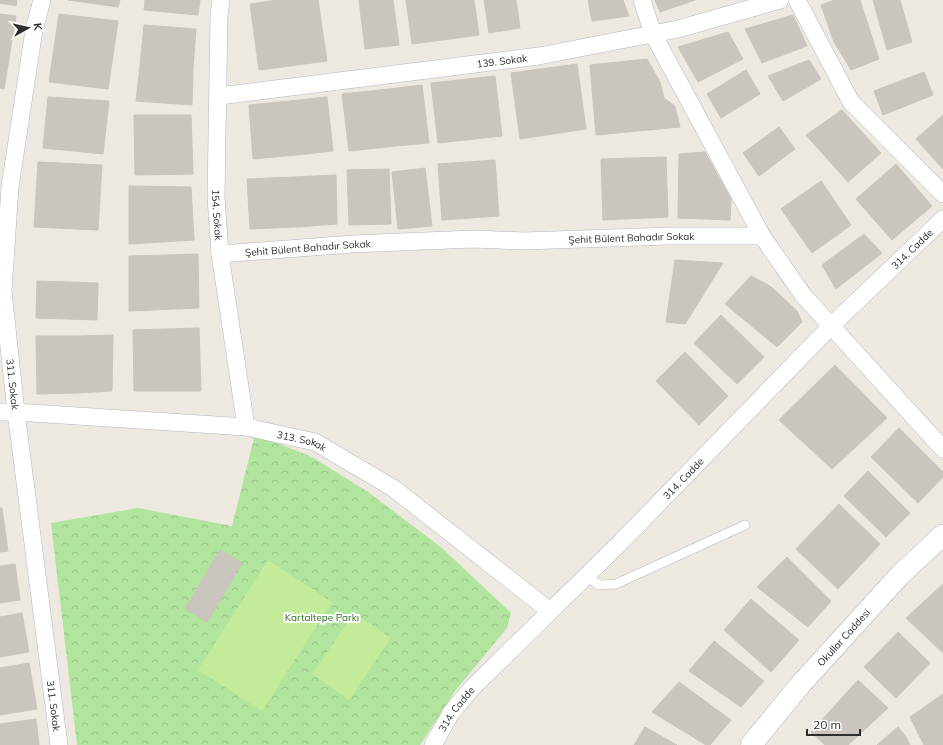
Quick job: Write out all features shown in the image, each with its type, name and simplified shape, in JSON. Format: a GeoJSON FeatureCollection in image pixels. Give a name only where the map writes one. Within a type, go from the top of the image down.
{"type":"FeatureCollection","features":[{"type":"Feature","properties":{"kind":"street","name":"311. Sokak"},"geometry":{"type":"LineString","coordinates":[[42,0],[34,30],[9,194],[3,291],[8,412],[58,745]]}},
{"type":"Feature","properties":{"kind":"street","name":"154. Sokak"},"geometry":{"type":"LineString","coordinates":[[221,0],[216,197],[220,254],[246,427]]}},
{"type":"Feature","properties":{"kind":"street"},"geometry":{"type":"LineString","coordinates":[[642,0],[653,34],[762,236],[803,295],[943,449]]}},
{"type":"Feature","properties":{"kind":"street","name":"139. Sokak"},"geometry":{"type":"LineString","coordinates":[[219,96],[539,56],[678,29],[780,0]]}},
{"type":"Feature","properties":{"kind":"street"},"geometry":{"type":"LineString","coordinates":[[797,0],[851,102],[943,194]]}},
{"type":"Feature","properties":{"kind":"street","name":"314. Cadde"},"geometry":{"type":"LineString","coordinates":[[433,745],[451,713],[472,688],[626,536],[831,326],[943,219]]}},
{"type":"Feature","properties":{"kind":"street","name":"Şehit Bülent Bahadır Sokak"},"geometry":{"type":"LineString","coordinates":[[220,254],[353,244],[472,239],[524,241],[669,236],[762,236]]}},
{"type":"Feature","properties":{"kind":"street","name":"313. Sokak"},"geometry":{"type":"LineString","coordinates":[[8,412],[246,427],[315,442],[393,488],[550,611]]}},
{"type":"Feature","properties":{"kind":"street","name":"Okullar Caddesi"},"geometry":{"type":"LineString","coordinates":[[751,745],[800,685],[900,575],[943,535]]}},
{"type":"Feature","properties":{"kind":"lane"},"geometry":{"type":"LineString","coordinates":[[586,576],[599,585],[616,584],[745,525]]}},
{"type":"Feature","properties":{"kind":"green space","name":"Kartaltepe Parkı"},"geometry":{"type":"Polygon","coordinates":[[[255,434],[312,457],[368,492],[442,548],[511,613],[507,628],[455,691],[420,745],[77,745],[51,523],[138,508],[232,526],[255,434]]]}},
{"type":"Feature","properties":{"kind":"green space"},"geometry":{"type":"Polygon","coordinates":[[[268,560],[332,602],[262,711],[198,670],[268,560]]]}},
{"type":"Feature","properties":{"kind":"green space"},"geometry":{"type":"Polygon","coordinates":[[[354,613],[391,638],[349,700],[312,674],[354,613]]]}},
{"type":"Feature","properties":{"kind":"building"},"geometry":{"type":"Polygon","coordinates":[[[0,0],[17,0],[16,6],[0,3],[0,0]]]}},
{"type":"Feature","properties":{"kind":"building"},"geometry":{"type":"Polygon","coordinates":[[[68,0],[120,0],[118,7],[68,0]]]}},
{"type":"Feature","properties":{"kind":"building"},"geometry":{"type":"Polygon","coordinates":[[[145,0],[200,0],[198,15],[144,10],[145,0]]]}},
{"type":"Feature","properties":{"kind":"building"},"geometry":{"type":"Polygon","coordinates":[[[277,0],[318,0],[327,61],[259,70],[250,4],[277,0]]]}},
{"type":"Feature","properties":{"kind":"building"},"geometry":{"type":"Polygon","coordinates":[[[359,0],[393,0],[399,45],[365,49],[359,0]]]}},
{"type":"Feature","properties":{"kind":"building"},"geometry":{"type":"Polygon","coordinates":[[[406,0],[444,0],[450,39],[412,44],[406,0]]]}},
{"type":"Feature","properties":{"kind":"building"},"geometry":{"type":"Polygon","coordinates":[[[444,0],[474,0],[479,35],[450,39],[444,0]]]}},
{"type":"Feature","properties":{"kind":"building"},"geometry":{"type":"Polygon","coordinates":[[[484,0],[516,0],[520,28],[489,33],[484,0]]]}},
{"type":"Feature","properties":{"kind":"building"},"geometry":{"type":"Polygon","coordinates":[[[588,0],[623,0],[629,16],[592,21],[588,0]]]}},
{"type":"Feature","properties":{"kind":"building"},"geometry":{"type":"Polygon","coordinates":[[[655,0],[695,0],[660,12],[655,0]]]}},
{"type":"Feature","properties":{"kind":"building"},"geometry":{"type":"Polygon","coordinates":[[[835,0],[860,0],[879,59],[851,70],[834,42],[821,5],[835,0]]]}},
{"type":"Feature","properties":{"kind":"building"},"geometry":{"type":"Polygon","coordinates":[[[873,0],[900,0],[912,42],[887,50],[873,0]]]}},
{"type":"Feature","properties":{"kind":"building"},"geometry":{"type":"Polygon","coordinates":[[[0,14],[16,16],[4,89],[0,88],[0,14]]]}},
{"type":"Feature","properties":{"kind":"building"},"geometry":{"type":"Polygon","coordinates":[[[59,14],[118,21],[108,89],[49,82],[59,14]]]}},
{"type":"Feature","properties":{"kind":"building"},"geometry":{"type":"Polygon","coordinates":[[[793,15],[807,46],[762,63],[745,29],[793,15]]]}},
{"type":"Feature","properties":{"kind":"building"},"geometry":{"type":"Polygon","coordinates":[[[144,25],[196,29],[193,69],[140,66],[144,25]]]}},
{"type":"Feature","properties":{"kind":"building"},"geometry":{"type":"Polygon","coordinates":[[[728,32],[743,59],[698,82],[678,47],[728,32]]]}},
{"type":"Feature","properties":{"kind":"building"},"geometry":{"type":"Polygon","coordinates":[[[647,59],[660,82],[664,98],[675,106],[680,127],[596,135],[590,65],[647,59]]]}},
{"type":"Feature","properties":{"kind":"building"},"geometry":{"type":"Polygon","coordinates":[[[809,60],[821,79],[783,101],[768,76],[809,60]]]}},
{"type":"Feature","properties":{"kind":"building"},"geometry":{"type":"Polygon","coordinates":[[[577,64],[586,129],[520,139],[511,73],[577,64]]]}},
{"type":"Feature","properties":{"kind":"building"},"geometry":{"type":"Polygon","coordinates":[[[140,66],[193,69],[192,105],[136,101],[140,66]]]}},
{"type":"Feature","properties":{"kind":"building"},"geometry":{"type":"Polygon","coordinates":[[[746,70],[760,94],[721,118],[707,94],[746,70]]]}},
{"type":"Feature","properties":{"kind":"building"},"geometry":{"type":"Polygon","coordinates":[[[924,72],[933,95],[883,115],[874,91],[924,72]]]}},
{"type":"Feature","properties":{"kind":"building"},"geometry":{"type":"Polygon","coordinates":[[[495,76],[502,136],[438,143],[431,83],[495,76]]]}},
{"type":"Feature","properties":{"kind":"building"},"geometry":{"type":"Polygon","coordinates":[[[422,85],[429,143],[395,146],[389,89],[422,85]]]}},
{"type":"Feature","properties":{"kind":"building"},"geometry":{"type":"Polygon","coordinates":[[[389,89],[395,146],[349,151],[342,94],[389,89]]]}},
{"type":"Feature","properties":{"kind":"building"},"geometry":{"type":"Polygon","coordinates":[[[48,97],[109,101],[103,154],[43,148],[48,97]]]}},
{"type":"Feature","properties":{"kind":"building"},"geometry":{"type":"Polygon","coordinates":[[[327,97],[333,151],[296,155],[289,101],[327,97]]]}},
{"type":"Feature","properties":{"kind":"building"},"geometry":{"type":"Polygon","coordinates":[[[289,101],[296,155],[253,159],[249,105],[289,101]]]}},
{"type":"Feature","properties":{"kind":"building"},"geometry":{"type":"Polygon","coordinates":[[[842,110],[881,153],[848,182],[806,135],[842,110]]]}},
{"type":"Feature","properties":{"kind":"building"},"geometry":{"type":"Polygon","coordinates":[[[134,115],[191,115],[193,174],[135,175],[134,115]]]}},
{"type":"Feature","properties":{"kind":"building"},"geometry":{"type":"Polygon","coordinates":[[[943,115],[943,169],[916,139],[943,115]]]}},
{"type":"Feature","properties":{"kind":"building"},"geometry":{"type":"Polygon","coordinates":[[[779,127],[795,149],[759,176],[743,153],[779,127]]]}},
{"type":"Feature","properties":{"kind":"building"},"geometry":{"type":"Polygon","coordinates":[[[705,152],[731,199],[730,220],[678,218],[679,154],[705,152]]]}},
{"type":"Feature","properties":{"kind":"building"},"geometry":{"type":"Polygon","coordinates":[[[666,157],[668,217],[603,220],[601,159],[666,157]]]}},
{"type":"Feature","properties":{"kind":"building"},"geometry":{"type":"Polygon","coordinates":[[[495,160],[499,216],[442,220],[438,164],[495,160]]]}},
{"type":"Feature","properties":{"kind":"building"},"geometry":{"type":"Polygon","coordinates":[[[38,162],[102,165],[98,230],[34,227],[38,162]]]}},
{"type":"Feature","properties":{"kind":"building"},"geometry":{"type":"Polygon","coordinates":[[[896,164],[932,206],[892,240],[856,199],[896,164]]]}},
{"type":"Feature","properties":{"kind":"building"},"geometry":{"type":"Polygon","coordinates":[[[425,168],[432,226],[398,229],[392,172],[425,168]]]}},
{"type":"Feature","properties":{"kind":"building"},"geometry":{"type":"Polygon","coordinates":[[[389,169],[391,224],[349,225],[347,170],[389,169]]]}},
{"type":"Feature","properties":{"kind":"building"},"geometry":{"type":"Polygon","coordinates":[[[336,175],[337,224],[297,227],[294,177],[336,175]]]}},
{"type":"Feature","properties":{"kind":"building"},"geometry":{"type":"Polygon","coordinates":[[[294,177],[297,227],[250,229],[247,179],[294,177]]]}},
{"type":"Feature","properties":{"kind":"building"},"geometry":{"type":"Polygon","coordinates":[[[821,181],[851,225],[812,253],[781,209],[821,181]]]}},
{"type":"Feature","properties":{"kind":"building"},"geometry":{"type":"Polygon","coordinates":[[[129,186],[191,187],[194,240],[129,244],[129,186]]]}},
{"type":"Feature","properties":{"kind":"building"},"geometry":{"type":"Polygon","coordinates":[[[864,234],[882,253],[836,289],[822,265],[864,234]]]}},
{"type":"Feature","properties":{"kind":"building"},"geometry":{"type":"Polygon","coordinates":[[[198,254],[199,308],[129,311],[129,256],[198,254]]]}},
{"type":"Feature","properties":{"kind":"building"},"geometry":{"type":"Polygon","coordinates":[[[675,260],[723,263],[685,324],[666,322],[675,260]]]}},
{"type":"Feature","properties":{"kind":"building"},"geometry":{"type":"Polygon","coordinates":[[[751,276],[770,286],[797,311],[802,322],[777,347],[725,304],[751,276]]]}},
{"type":"Feature","properties":{"kind":"building"},"geometry":{"type":"Polygon","coordinates":[[[37,281],[98,283],[97,320],[36,318],[37,281]]]}},
{"type":"Feature","properties":{"kind":"building"},"geometry":{"type":"Polygon","coordinates":[[[721,315],[764,357],[737,384],[694,343],[721,315]]]}},
{"type":"Feature","properties":{"kind":"building"},"geometry":{"type":"Polygon","coordinates":[[[199,328],[201,391],[134,391],[133,330],[199,328]]]}},
{"type":"Feature","properties":{"kind":"building"},"geometry":{"type":"Polygon","coordinates":[[[113,335],[112,391],[78,393],[78,336],[113,335]]]}},
{"type":"Feature","properties":{"kind":"building"},"geometry":{"type":"Polygon","coordinates":[[[36,336],[78,336],[78,393],[37,394],[36,336]]]}},
{"type":"Feature","properties":{"kind":"building"},"geometry":{"type":"Polygon","coordinates":[[[685,352],[728,396],[699,425],[656,381],[685,352]]]}},
{"type":"Feature","properties":{"kind":"building"},"geometry":{"type":"Polygon","coordinates":[[[835,365],[887,418],[832,469],[779,420],[835,365]]]}},
{"type":"Feature","properties":{"kind":"building"},"geometry":{"type":"Polygon","coordinates":[[[899,428],[943,472],[943,477],[918,503],[871,457],[899,428]]]}},
{"type":"Feature","properties":{"kind":"building"},"geometry":{"type":"Polygon","coordinates":[[[868,471],[910,513],[886,537],[844,496],[868,471]]]}},
{"type":"Feature","properties":{"kind":"building"},"geometry":{"type":"Polygon","coordinates":[[[839,504],[880,544],[838,589],[796,549],[839,504]]]}},
{"type":"Feature","properties":{"kind":"building"},"geometry":{"type":"Polygon","coordinates":[[[0,508],[2,508],[8,551],[0,552],[0,508]]]}},
{"type":"Feature","properties":{"kind":"building"},"geometry":{"type":"Polygon","coordinates":[[[220,550],[242,563],[207,622],[185,609],[220,550]]]}},
{"type":"Feature","properties":{"kind":"building"},"geometry":{"type":"Polygon","coordinates":[[[787,557],[831,601],[808,627],[757,587],[787,557]]]}},
{"type":"Feature","properties":{"kind":"building"},"geometry":{"type":"Polygon","coordinates":[[[15,564],[20,600],[0,603],[0,566],[15,564]]]}},
{"type":"Feature","properties":{"kind":"building"},"geometry":{"type":"Polygon","coordinates":[[[943,584],[943,653],[906,618],[943,584]]]}},
{"type":"Feature","properties":{"kind":"building"},"geometry":{"type":"Polygon","coordinates":[[[751,599],[799,640],[771,672],[724,630],[751,599]]]}},
{"type":"Feature","properties":{"kind":"building"},"geometry":{"type":"Polygon","coordinates":[[[22,613],[29,652],[0,657],[0,617],[22,613]]]}},
{"type":"Feature","properties":{"kind":"building"},"geometry":{"type":"Polygon","coordinates":[[[898,632],[930,663],[896,698],[864,667],[898,632]]]}},
{"type":"Feature","properties":{"kind":"building"},"geometry":{"type":"Polygon","coordinates":[[[714,641],[764,681],[741,707],[689,671],[714,641]]]}},
{"type":"Feature","properties":{"kind":"building"},"geometry":{"type":"Polygon","coordinates":[[[29,663],[37,709],[0,715],[0,668],[29,663]]]}},
{"type":"Feature","properties":{"kind":"building"},"geometry":{"type":"Polygon","coordinates":[[[858,680],[888,708],[848,745],[825,745],[811,732],[858,680]]]}},
{"type":"Feature","properties":{"kind":"building"},"geometry":{"type":"Polygon","coordinates":[[[679,682],[731,720],[710,745],[706,745],[652,712],[679,682]]]}},
{"type":"Feature","properties":{"kind":"building"},"geometry":{"type":"Polygon","coordinates":[[[943,694],[943,745],[924,745],[910,717],[943,694]]]}},
{"type":"Feature","properties":{"kind":"building"},"geometry":{"type":"Polygon","coordinates":[[[36,719],[39,745],[0,745],[0,724],[36,719]]]}},
{"type":"Feature","properties":{"kind":"building"},"geometry":{"type":"Polygon","coordinates":[[[645,727],[677,745],[634,745],[645,727]]]}},
{"type":"Feature","properties":{"kind":"building"},"geometry":{"type":"Polygon","coordinates":[[[898,727],[910,745],[877,745],[898,727]]]}}]}
